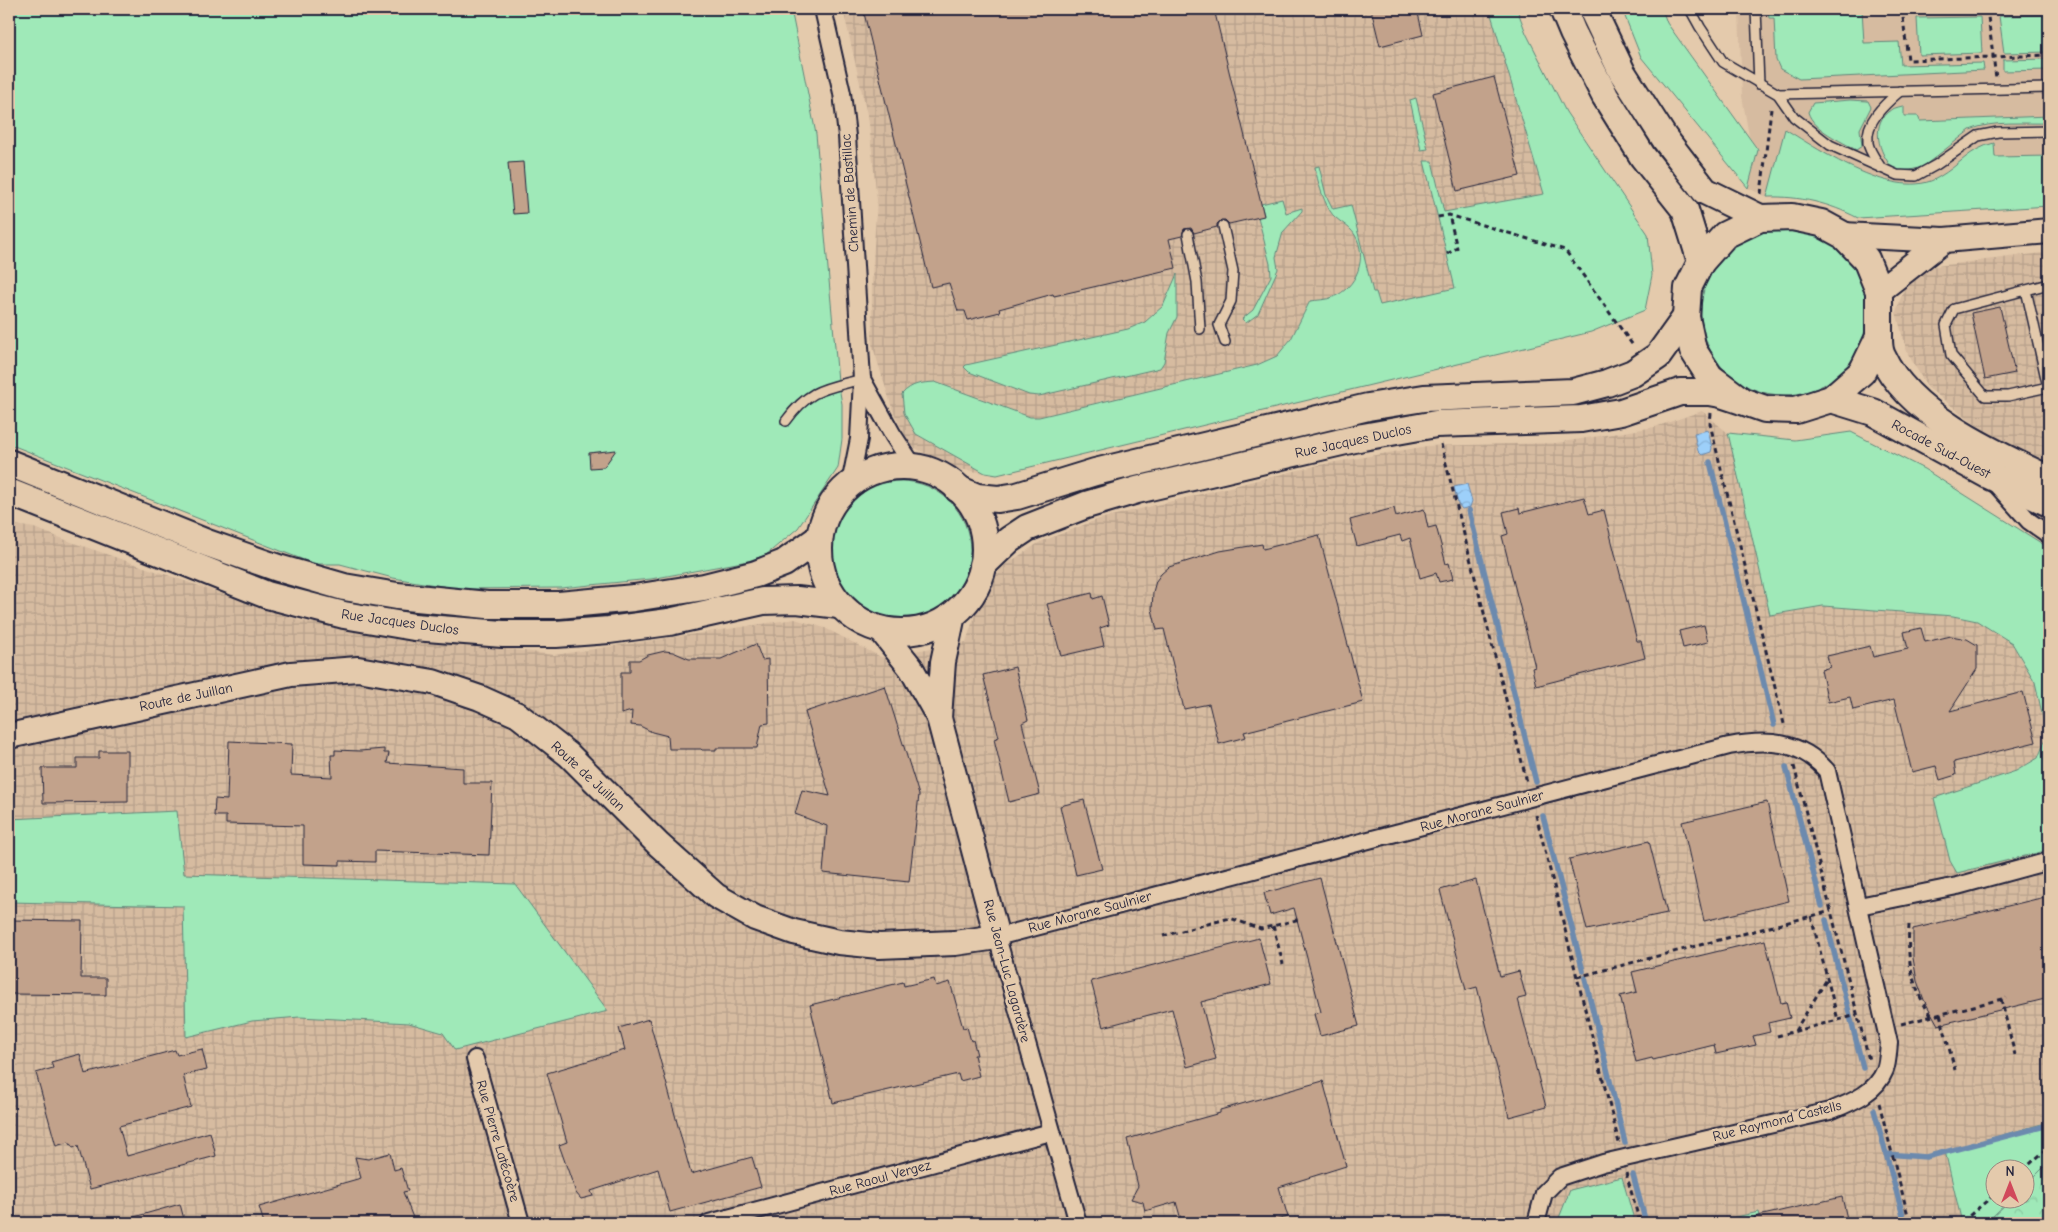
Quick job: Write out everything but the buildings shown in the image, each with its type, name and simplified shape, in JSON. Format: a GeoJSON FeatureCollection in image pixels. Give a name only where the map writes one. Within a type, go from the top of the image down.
{"type":"FeatureCollection","features":[{"type":"Feature","properties":{"kind":"main road"},"geometry":{"type":"LineString","coordinates":[[1563,9],[1605,96],[1643,157],[1685,210],[1701,262]]}},
{"type":"Feature","properties":{"kind":"main road"},"geometry":{"type":"LineString","coordinates":[[1592,9],[1622,72],[1665,139],[1705,191],[1760,218]]}},
{"type":"Feature","properties":{"kind":"main road"},"geometry":{"type":"LineString","coordinates":[[1792,217],[1821,223],[1843,235],[1866,260],[1879,291],[1878,337],[1862,372],[1831,398],[1796,410],[1765,409],[1721,403],[1710,377],[1693,350],[1686,317],[1688,288],[1701,262],[1725,235],[1760,218],[1792,217]]}},
{"type":"Feature","properties":{"kind":"main road","name":"Rue Jacques Duclos"},"geometry":{"type":"LineString","coordinates":[[958,489],[977,496],[998,499],[1017,496],[1095,472],[1368,407],[1424,398],[1573,392],[1607,384],[1633,373],[1658,356],[1686,317]]}},
{"type":"Feature","properties":{"kind":"main road","name":"Rocade Sud-Ouest"},"geometry":{"type":"LineString","coordinates":[[1878,337],[1881,354],[1896,380],[1943,423],[2011,462],[2049,479]]}},
{"type":"Feature","properties":{"kind":"main road","name":"Rue Jacques Duclos"},"geometry":{"type":"LineString","coordinates":[[983,565],[1009,540],[1027,528],[1086,505],[1137,490],[1354,439],[1436,424],[1581,419],[1621,412],[1680,392],[1710,392],[1721,403]]}},
{"type":"Feature","properties":{"kind":"main road","name":"Rocade Sud-Ouest"},"geometry":{"type":"LineString","coordinates":[[1831,398],[1872,412],[1988,475],[2049,503]]}},
{"type":"Feature","properties":{"kind":"main road","name":"Rue Jacques Duclos"},"geometry":{"type":"LineString","coordinates":[[9,463],[207,544],[278,568],[344,587],[397,596],[469,603],[559,605],[634,598],[704,587],[756,574],[784,563],[819,538]]}},
{"type":"Feature","properties":{"kind":"main road"},"geometry":{"type":"LineString","coordinates":[[891,467],[914,467],[938,475],[958,489],[972,505],[981,524],[985,545],[983,565],[977,584],[967,601],[953,614],[931,627],[906,632],[881,630],[858,620],[839,604],[826,584],[819,562],[819,538],[828,512],[835,499],[850,484],[870,473],[891,467]]}},
{"type":"Feature","properties":{"kind":"main road","name":"Rue Jacques Duclos"},"geometry":{"type":"LineString","coordinates":[[9,492],[267,595],[326,611],[414,627],[503,634],[556,634],[609,630],[669,622],[763,601],[797,600],[839,604]]}},
{"type":"Feature","properties":{"kind":"street","name":"Chemin de Bastillac"},"geometry":{"type":"LineString","coordinates":[[823,9],[842,93],[847,136],[862,379],[859,439],[850,484]]}},
{"type":"Feature","properties":{"kind":"street"},"geometry":{"type":"LineString","coordinates":[[1843,235],[1944,240],[2049,230]]}},
{"type":"Feature","properties":{"kind":"street"},"geometry":{"type":"LineString","coordinates":[[1879,291],[1944,240]]}},
{"type":"Feature","properties":{"kind":"street","name":"Chemin de Bastillac"},"geometry":{"type":"LineString","coordinates":[[862,379],[893,436],[914,467]]}},
{"type":"Feature","properties":{"kind":"street"},"geometry":{"type":"LineString","coordinates":[[1988,475],[2029,521],[2049,535]]}},
{"type":"Feature","properties":{"kind":"street","name":"Rue Jean-Luc Lagardère"},"geometry":{"type":"LineString","coordinates":[[940,718],[943,662],[953,614]]}},
{"type":"Feature","properties":{"kind":"street","name":"Rue Jean-Luc Lagardère"},"geometry":{"type":"LineString","coordinates":[[881,630],[911,668],[940,718],[997,937],[1078,1223]]}},
{"type":"Feature","properties":{"kind":"street","name":"Route de Juillan"},"geometry":{"type":"LineString","coordinates":[[9,736],[291,674],[358,669],[432,682],[480,698],[518,715],[569,755],[660,845],[716,896],[755,918],[794,932],[838,942],[879,946],[955,943],[997,937]]}},
{"type":"Feature","properties":{"kind":"street","name":"Rue Morane Saulnier"},"geometry":{"type":"LineString","coordinates":[[997,937],[1730,746],[1759,741],[1789,746],[1816,759],[1826,771],[1859,906]]}},
{"type":"Feature","properties":{"kind":"street"},"geometry":{"type":"LineString","coordinates":[[1875,1087],[1885,1069],[1889,1043],[1859,906],[1957,886],[2049,861]]}},
{"type":"Feature","properties":{"kind":"street","name":"Rue Pierre Latécoère"},"geometry":{"type":"LineString","coordinates":[[475,1058],[521,1223]]}},
{"type":"Feature","properties":{"kind":"street","name":"Rue Raymond Castells"},"geometry":{"type":"LineString","coordinates":[[1536,1223],[1544,1192],[1560,1178],[1622,1159],[1830,1111],[1853,1101],[1875,1087]]}},
{"type":"Feature","properties":{"kind":"street","name":"Rue Raoul Vergez"},"geometry":{"type":"LineString","coordinates":[[709,1223],[1051,1132]]}},
{"type":"Feature","properties":{"kind":"lane"},"geometry":{"type":"LineString","coordinates":[[1690,9],[1700,28],[1724,62],[1778,94],[1794,117],[1830,145],[1897,175],[1916,176],[1936,165],[1978,136],[1998,132],[2049,131]]}},
{"type":"Feature","properties":{"kind":"lane"},"geometry":{"type":"LineString","coordinates":[[1756,9],[1759,84]]}},
{"type":"Feature","properties":{"kind":"lane"},"geometry":{"type":"LineString","coordinates":[[1778,94],[2049,88]]}},
{"type":"Feature","properties":{"kind":"lane"},"geometry":{"type":"LineString","coordinates":[[1881,168],[1868,144],[1870,126],[1882,107],[1900,91]]}},
{"type":"Feature","properties":{"kind":"lane"},"geometry":{"type":"LineString","coordinates":[[1223,226],[1233,271],[1231,300],[1219,325],[1224,342]]}},
{"type":"Feature","properties":{"kind":"lane"},"geometry":{"type":"LineString","coordinates":[[1188,234],[1197,282],[1200,329]]}},
{"type":"Feature","properties":{"kind":"lane"},"geometry":{"type":"LineString","coordinates":[[2026,290],[2048,387],[2008,396],[1985,396],[1951,355],[1946,325],[1954,309],[2026,290],[2049,284]]}},
{"type":"Feature","properties":{"kind":"lane"},"geometry":{"type":"LineString","coordinates":[[786,421],[798,404],[814,392],[862,379]]}},
{"type":"Feature","properties":{"kind":"path"},"geometry":{"type":"LineString","coordinates":[[1902,9],[1908,60],[2049,55]]}},
{"type":"Feature","properties":{"kind":"path"},"geometry":{"type":"LineString","coordinates":[[1987,9],[1994,57],[1995,89]]}},
{"type":"Feature","properties":{"kind":"path"},"geometry":{"type":"LineString","coordinates":[[1760,218],[1761,181],[1770,110],[1778,94]]}},
{"type":"Feature","properties":{"kind":"path"},"geometry":{"type":"LineString","coordinates":[[1447,254],[1457,248],[1449,215]]}},
{"type":"Feature","properties":{"kind":"path"},"geometry":{"type":"LineString","coordinates":[[1438,217],[1449,215],[1565,250],[1633,346],[1648,343],[1658,356]]}},
{"type":"Feature","properties":{"kind":"path"},"geometry":{"type":"LineString","coordinates":[[1721,403],[1710,424],[1856,1015],[1910,1223]]}},
{"type":"Feature","properties":{"kind":"path"},"geometry":{"type":"LineString","coordinates":[[1436,424],[1622,1159],[1640,1223]]}},
{"type":"Feature","properties":{"kind":"path"},"geometry":{"type":"LineString","coordinates":[[1577,977],[1831,911]]}},
{"type":"Feature","properties":{"kind":"path"},"geometry":{"type":"LineString","coordinates":[[1811,916],[1840,1020]]}},
{"type":"Feature","properties":{"kind":"path"},"geometry":{"type":"LineString","coordinates":[[1162,936],[1230,918],[1261,929],[1300,919]]}},
{"type":"Feature","properties":{"kind":"path"},"geometry":{"type":"LineString","coordinates":[[1273,926],[1283,964]]}},
{"type":"Feature","properties":{"kind":"path"},"geometry":{"type":"LineString","coordinates":[[1909,926],[1908,957],[1913,982],[1918,995],[1932,1017]]}},
{"type":"Feature","properties":{"kind":"path"},"geometry":{"type":"LineString","coordinates":[[1794,1032],[1827,978]]}},
{"type":"Feature","properties":{"kind":"path"},"geometry":{"type":"LineString","coordinates":[[1886,1028],[2006,998]]}},
{"type":"Feature","properties":{"kind":"path"},"geometry":{"type":"LineString","coordinates":[[2000,999],[2014,1055]]}},
{"type":"Feature","properties":{"kind":"path"},"geometry":{"type":"LineString","coordinates":[[1940,1014],[1955,1070]]}},
{"type":"Feature","properties":{"kind":"path"},"geometry":{"type":"LineString","coordinates":[[1777,1036],[1856,1015]]}},
{"type":"Feature","properties":{"kind":"path"},"geometry":{"type":"LineString","coordinates":[[2034,1160],[2049,1147]]}},
{"type":"Feature","properties":{"kind":"path"},"geometry":{"type":"LineString","coordinates":[[1964,1223],[1969,1216],[1986,1202]]}},
{"type":"Feature","properties":{"kind":"shaded area"},"geometry":{"type":"Polygon","coordinates":[[[843,9],[1476,9],[1490,11],[1544,194],[1444,213],[1432,161],[1425,161],[1455,288],[1380,306],[1376,292],[1373,293],[1362,249],[1360,249],[1359,269],[1354,280],[1345,290],[1332,298],[1310,301],[1291,339],[1277,356],[1257,365],[1039,417],[1030,417],[935,382],[916,434],[985,473],[951,468],[910,445],[893,411],[872,344],[872,277],[877,200],[869,123],[843,9]]]}},
{"type":"Feature","properties":{"kind":"shaded area"},"geometry":{"type":"Polygon","coordinates":[[[1739,9],[2049,9],[2049,206],[1858,218],[1831,205],[1800,198],[1767,197],[1748,188],[1758,150],[1749,136],[1742,96],[1739,9]]]}},
{"type":"Feature","properties":{"kind":"shaded area"},"geometry":{"type":"Polygon","coordinates":[[[2049,252],[2049,463],[1988,434],[1927,387],[1907,352],[1896,312],[1905,285],[1929,267],[2049,252]]]}},
{"type":"Feature","properties":{"kind":"shaded area"},"geometry":{"type":"Polygon","coordinates":[[[1702,411],[1728,433],[1770,615],[1823,606],[1953,616],[1977,620],[2012,643],[2035,682],[2047,736],[2038,758],[2016,771],[1957,872],[2049,850],[2049,1122],[1945,1151],[1962,1223],[1635,1223],[1622,1177],[1570,1190],[1557,1223],[9,1223],[9,524],[34,528],[301,621],[554,655],[795,619],[825,628],[881,657],[966,642],[978,605],[1002,567],[1040,542],[1099,519],[1319,465],[1427,446],[1556,443],[1655,427],[1702,411]]]}},
{"type":"Feature","properties":{"kind":"green space"},"geometry":{"type":"Polygon","coordinates":[[[9,9],[791,9],[816,134],[838,381],[842,404],[842,439],[838,468],[798,528],[766,555],[748,561],[651,579],[561,588],[460,589],[393,578],[340,564],[314,564],[9,444],[9,9]]]}},
{"type":"Feature","properties":{"kind":"green space"},"geometry":{"type":"Polygon","coordinates":[[[1476,9],[1517,9],[1526,33],[1566,112],[1648,234],[1652,275],[1645,310],[1591,332],[997,475],[985,473],[916,434],[904,413],[902,394],[909,388],[921,383],[935,382],[1030,417],[1039,417],[1257,365],[1277,356],[1291,339],[1310,301],[1328,299],[1341,293],[1354,279],[1360,262],[1359,244],[1355,235],[1330,211],[1317,179],[1315,167],[1319,166],[1326,195],[1333,209],[1351,205],[1373,292],[1376,292],[1380,305],[1455,288],[1424,161],[1432,161],[1444,212],[1544,194],[1490,11],[1476,9]]]}},
{"type":"Feature","properties":{"kind":"green space"},"geometry":{"type":"Polygon","coordinates":[[[1622,9],[1662,9],[1667,23],[1758,150],[1748,188],[1641,57],[1622,9]]]}},
{"type":"Feature","properties":{"kind":"green space"},"geometry":{"type":"Polygon","coordinates":[[[1851,9],[1862,9],[1864,43],[1899,42],[1901,65],[1983,63],[1984,70],[1799,79],[1780,69],[1776,60],[1774,18],[1769,18],[1768,12],[1850,13],[1851,9]]]}},
{"type":"Feature","properties":{"kind":"green space"},"geometry":{"type":"Polygon","coordinates":[[[2049,15],[2049,52],[2004,53],[1999,16],[2049,15]]]}},
{"type":"Feature","properties":{"kind":"green space"},"geometry":{"type":"Polygon","coordinates":[[[1980,17],[1982,53],[1919,55],[1917,18],[1980,17]]]}},
{"type":"Feature","properties":{"kind":"green space"},"geometry":{"type":"Polygon","coordinates":[[[2049,59],[2049,70],[2003,71],[2003,60],[2049,59]]]}},
{"type":"Feature","properties":{"kind":"green space"},"geometry":{"type":"Polygon","coordinates":[[[1416,98],[1428,149],[1421,150],[1410,100],[1416,98]]]}},
{"type":"Feature","properties":{"kind":"green space"},"geometry":{"type":"Polygon","coordinates":[[[1850,100],[1868,101],[1871,107],[1860,129],[1862,146],[1856,150],[1822,130],[1808,112],[1813,103],[1850,100]]]}},
{"type":"Feature","properties":{"kind":"green space"},"geometry":{"type":"Polygon","coordinates":[[[1904,106],[1904,116],[1918,116],[1920,121],[2049,116],[2049,123],[2009,123],[1979,127],[1970,130],[1924,166],[1900,171],[1892,167],[1886,159],[1878,134],[1882,119],[1887,113],[1894,108],[1904,106]]]}},
{"type":"Feature","properties":{"kind":"green space"},"geometry":{"type":"Polygon","coordinates":[[[1785,129],[1838,161],[1881,179],[1902,184],[1922,183],[1939,177],[1971,153],[1994,143],[1995,157],[2049,156],[2049,206],[1858,218],[1825,204],[1803,199],[1767,197],[1785,129]]]}},
{"type":"Feature","properties":{"kind":"green space"},"geometry":{"type":"Polygon","coordinates":[[[1282,199],[1286,213],[1302,208],[1302,211],[1283,232],[1276,257],[1278,269],[1258,314],[1246,323],[1242,319],[1253,310],[1271,276],[1270,264],[1258,217],[1264,215],[1261,204],[1282,199]]]}},
{"type":"Feature","properties":{"kind":"green space"},"geometry":{"type":"Polygon","coordinates":[[[1776,229],[1792,229],[1816,235],[1843,253],[1861,280],[1867,312],[1861,344],[1843,371],[1816,389],[1792,395],[1776,395],[1752,389],[1731,376],[1720,365],[1707,344],[1701,320],[1701,304],[1707,280],[1720,259],[1731,248],[1752,235],[1776,229]]]}},
{"type":"Feature","properties":{"kind":"green space"},"geometry":{"type":"Polygon","coordinates":[[[1177,274],[1177,317],[1169,333],[1164,362],[1160,368],[1039,396],[1029,395],[969,372],[964,367],[1128,329],[1145,322],[1163,306],[1177,274]]]}},
{"type":"Feature","properties":{"kind":"green space"},"geometry":{"type":"Polygon","coordinates":[[[1851,432],[1924,469],[2049,548],[2049,850],[1957,873],[1950,861],[1934,798],[2016,771],[2038,758],[2047,736],[2035,682],[2012,643],[1977,621],[1953,616],[1823,606],[1770,615],[1728,433],[1795,440],[1851,432]]]}},
{"type":"Feature","properties":{"kind":"green space"},"geometry":{"type":"Polygon","coordinates":[[[901,481],[915,482],[928,486],[950,501],[965,523],[969,536],[969,564],[965,577],[950,599],[928,614],[915,618],[901,619],[887,618],[874,614],[852,599],[837,577],[833,564],[832,550],[833,536],[837,523],[852,501],[874,486],[887,482],[901,481]]]}},
{"type":"Feature","properties":{"kind":"green space"},"geometry":{"type":"Polygon","coordinates":[[[177,811],[184,874],[515,884],[608,1011],[455,1050],[443,1033],[409,1023],[300,1017],[252,1021],[186,1037],[183,906],[9,902],[9,819],[177,811]]]}},
{"type":"Feature","properties":{"kind":"green space"},"geometry":{"type":"Polygon","coordinates":[[[2049,1122],[2049,1162],[2036,1175],[2036,1160],[1986,1160],[1986,1210],[2000,1210],[1986,1223],[1962,1223],[1945,1151],[2049,1122]]]}},
{"type":"Feature","properties":{"kind":"green space"},"geometry":{"type":"Polygon","coordinates":[[[2049,1162],[2049,1223],[1986,1223],[2000,1210],[2036,1210],[2036,1175],[2049,1162]]]}},
{"type":"Feature","properties":{"kind":"green space"},"geometry":{"type":"Polygon","coordinates":[[[1622,1177],[1635,1223],[1557,1223],[1570,1190],[1622,1177]]]}},
{"type":"Feature","properties":{"kind":"green space"},"geometry":{"type":"Polygon","coordinates":[[[1759,1212],[1762,1223],[1708,1223],[1759,1212]]]}},
{"type":"Feature","properties":{"kind":"water"},"geometry":{"type":"Polygon","coordinates":[[[1708,430],[1712,448],[1711,452],[1702,455],[1698,451],[1694,433],[1708,430]]]}},
{"type":"Feature","properties":{"kind":"water"},"geometry":{"type":"Polygon","coordinates":[[[1467,484],[1472,501],[1470,507],[1462,509],[1458,504],[1454,487],[1467,484]]]}},
{"type":"Feature","properties":{"kind":"waterway"},"geometry":{"type":"LineString","coordinates":[[1710,462],[1774,725]]}},
{"type":"Feature","properties":{"kind":"waterway"},"geometry":{"type":"LineString","coordinates":[[1469,510],[1536,782]]}},
{"type":"Feature","properties":{"kind":"waterway"},"geometry":{"type":"LineString","coordinates":[[1786,767],[1822,906]]}},
{"type":"Feature","properties":{"kind":"waterway"},"geometry":{"type":"LineString","coordinates":[[1543,816],[1583,971]]}},
{"type":"Feature","properties":{"kind":"waterway"},"geometry":{"type":"LineString","coordinates":[[1826,920],[1863,1068]]}},
{"type":"Feature","properties":{"kind":"waterway"},"geometry":{"type":"LineString","coordinates":[[1585,978],[1625,1143]]}},
{"type":"Feature","properties":{"kind":"waterway"},"geometry":{"type":"LineString","coordinates":[[1874,1110],[1905,1223]]}},
{"type":"Feature","properties":{"kind":"waterway"},"geometry":{"type":"LineString","coordinates":[[1886,1154],[1926,1157],[2049,1125]]}},
{"type":"Feature","properties":{"kind":"waterway"},"geometry":{"type":"LineString","coordinates":[[1633,1175],[1646,1223]]}}]}
